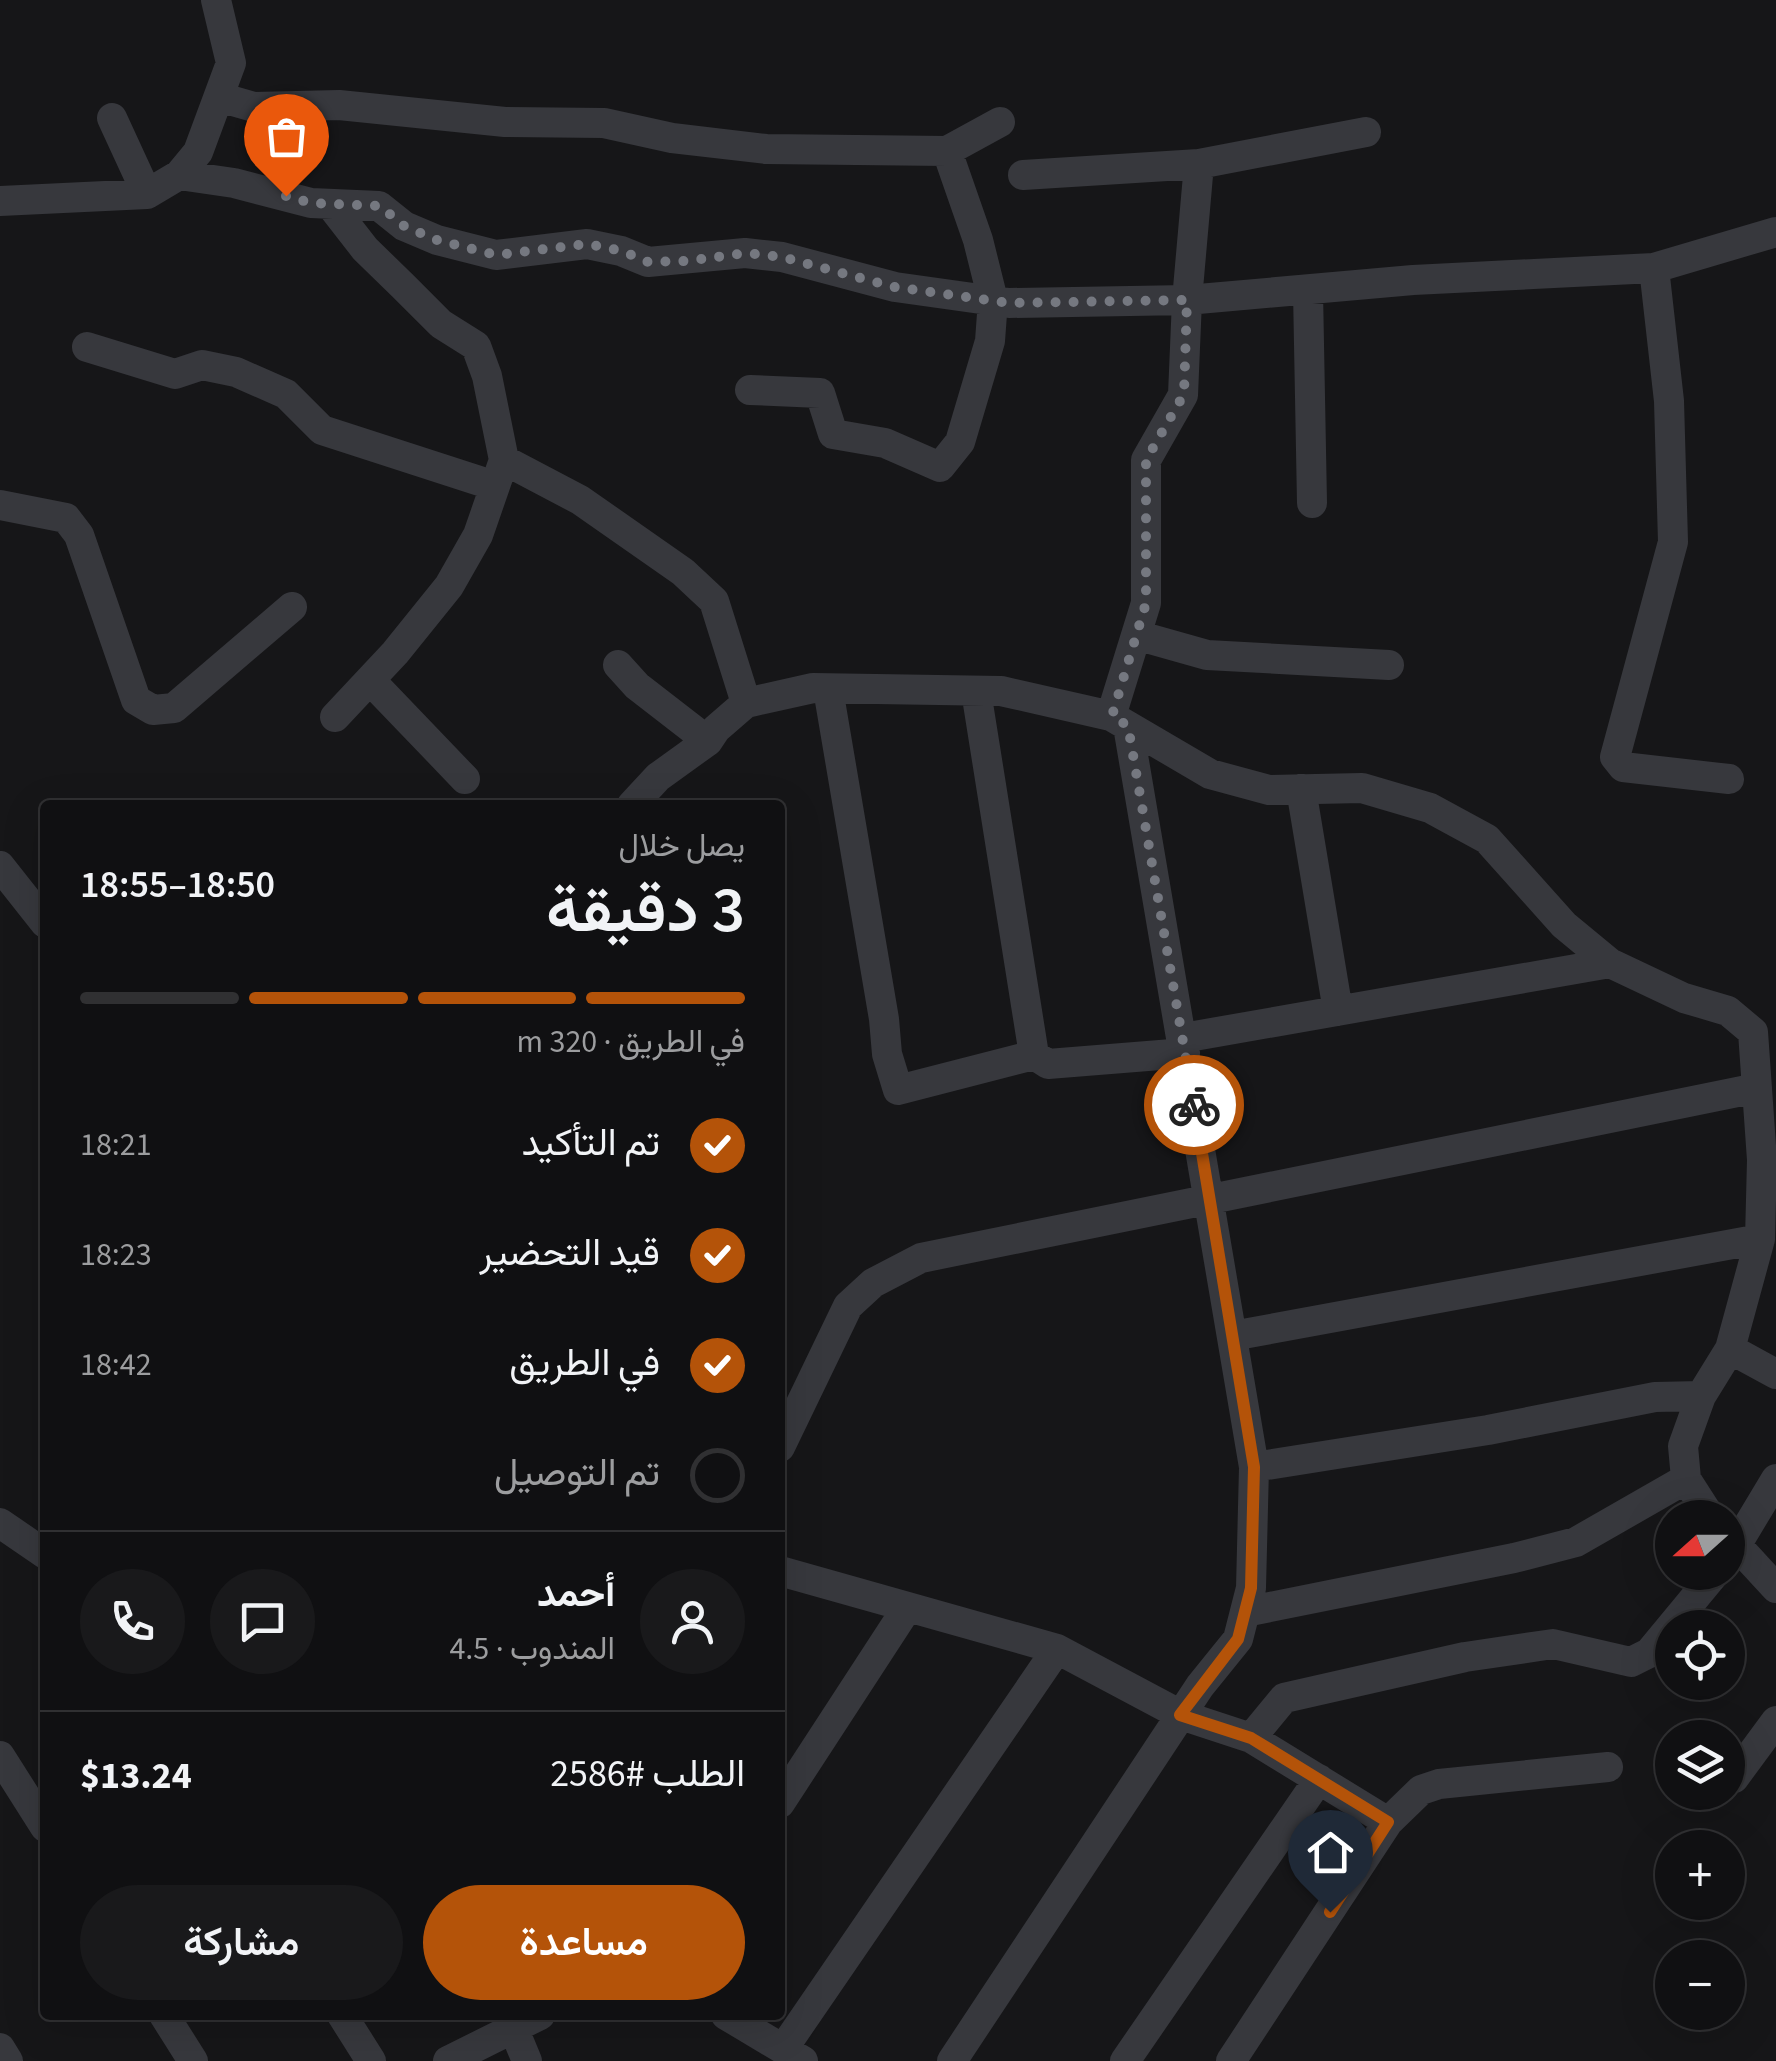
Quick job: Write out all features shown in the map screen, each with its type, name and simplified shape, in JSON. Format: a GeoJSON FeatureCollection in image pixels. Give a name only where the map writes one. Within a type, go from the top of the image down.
{"type":"FeatureCollection","features":[{"type":"Feature","properties":{"kind":"street"},"geometry":{"type":"LineString","coordinates":[[1,201],[148,194],[179,175],[198,152],[232,63],[216,0]]}},
{"type":"Feature","properties":{"kind":"street"},"geometry":{"type":"LineString","coordinates":[[218,97],[254,107],[339,105],[506,122],[604,123],[672,138],[766,149],[947,151],[1000,122]]}},
{"type":"Feature","properties":{"kind":"street"},"geometry":{"type":"LineString","coordinates":[[112,118],[148,194]]}},
{"type":"Feature","properties":{"kind":"street"},"geometry":{"type":"LineString","coordinates":[[1022,175],[1199,164],[1366,132]]}},
{"type":"Feature","properties":{"kind":"street"},"geometry":{"type":"LineString","coordinates":[[750,390],[820,393],[833,434],[885,443],[940,467],[960,442],[990,342],[993,300],[978,240],[947,151]]}},
{"type":"Feature","properties":{"kind":"street"},"geometry":{"type":"LineString","coordinates":[[952,2061],[1180,1715],[1238,1639],[1251,1588],[1254,1467],[1184,1046],[1120,721],[1146,603],[1146,460],[1184,394],[1187,300],[1199,164]]}},
{"type":"Feature","properties":{"kind":"street"},"geometry":{"type":"LineString","coordinates":[[179,175],[234,183],[311,203],[380,206],[404,226],[437,240],[496,255],[587,244],[622,251],[648,262],[746,253],[782,257],[894,287],[1009,303],[1187,300],[1413,280],[1654,268],[1776,232]]}},
{"type":"Feature","properties":{"kind":"street"},"geometry":{"type":"LineString","coordinates":[[330,204],[364,249],[441,324],[476,346],[487,376],[500,473],[478,535],[448,586],[335,717]]}},
{"type":"Feature","properties":{"kind":"street"},"geometry":{"type":"LineString","coordinates":[[1654,268],[1668,402],[1674,542],[1615,757],[1623,766],[1729,778]]}},
{"type":"Feature","properties":{"kind":"street"},"geometry":{"type":"LineString","coordinates":[[1308,291],[1312,502]]}},
{"type":"Feature","properties":{"kind":"street"},"geometry":{"type":"LineString","coordinates":[[88,347],[175,374],[202,365],[236,372],[286,394],[322,430],[500,473],[580,500],[683,572],[714,601],[746,703]]}},
{"type":"Feature","properties":{"kind":"street"},"geometry":{"type":"LineString","coordinates":[[0,505],[66,518],[78,535],[136,700],[153,710],[174,708],[292,607]]}},
{"type":"Feature","properties":{"kind":"street"},"geometry":{"type":"LineString","coordinates":[[1136,635],[1208,655],[1390,665]]}},
{"type":"Feature","properties":{"kind":"street"},"geometry":{"type":"LineString","coordinates":[[618,666],[637,686],[708,741]]}},
{"type":"Feature","properties":{"kind":"street"},"geometry":{"type":"LineString","coordinates":[[370,680],[465,779]]}},
{"type":"Feature","properties":{"kind":"street"},"geometry":{"type":"LineString","coordinates":[[636,800],[658,776],[708,741],[746,703],[813,688],[1001,692],[1120,721],[1210,774],[1268,790],[1362,788],[1430,808],[1487,839],[1564,925],[1610,963],[1684,998],[1728,1011],[1753,1032],[1764,1252],[1730,1349],[1700,1396],[1683,1446],[1686,1479],[1699,1500]]}},
{"type":"Feature","properties":{"kind":"street"},"geometry":{"type":"LineString","coordinates":[[828,688],[887,1054],[898,1090],[1034,1055],[1048,1064],[1184,1046],[1338,1011],[1610,963]]}},
{"type":"Feature","properties":{"kind":"street"},"geometry":{"type":"LineString","coordinates":[[976,691],[1034,1055]]}},
{"type":"Feature","properties":{"kind":"street"},"geometry":{"type":"LineString","coordinates":[[1301,789],[1338,1011]]}},
{"type":"Feature","properties":{"kind":"street"},"geometry":{"type":"LineString","coordinates":[[0,866],[40,917]]}},
{"type":"Feature","properties":{"kind":"street"},"geometry":{"type":"LineString","coordinates":[[785,1437],[848,1306],[873,1283],[921,1258],[1756,1088]]}},
{"type":"Feature","properties":{"kind":"street"},"geometry":{"type":"LineString","coordinates":[[1232,1336],[1764,1252]]}},
{"type":"Feature","properties":{"kind":"street"},"geometry":{"type":"LineString","coordinates":[[1730,1349],[1776,1374]]}},
{"type":"Feature","properties":{"kind":"street"},"geometry":{"type":"LineString","coordinates":[[1254,1467],[1488,1430],[1640,1400],[1700,1396]]}},
{"type":"Feature","properties":{"kind":"street"},"geometry":{"type":"LineString","coordinates":[[1245,1612],[1576,1542],[1686,1479]]}},
{"type":"Feature","properties":{"kind":"street"},"geometry":{"type":"LineString","coordinates":[[1745,1526],[1776,1479]]}},
{"type":"Feature","properties":{"kind":"street"},"geometry":{"type":"LineString","coordinates":[[0,1523],[40,1551]]}},
{"type":"Feature","properties":{"kind":"street"},"geometry":{"type":"LineString","coordinates":[[1745,1560],[1776,1588]]}},
{"type":"Feature","properties":{"kind":"street"},"geometry":{"type":"LineString","coordinates":[[785,1572],[1057,1649],[1180,1715],[1251,1738],[1388,1822]]}},
{"type":"Feature","properties":{"kind":"street"},"geometry":{"type":"LineString","coordinates":[[1251,1738],[1284,1698],[1465,1656],[1553,1644],[1631,1662],[1649,1654],[1701,1590]]}},
{"type":"Feature","properties":{"kind":"street"},"geometry":{"type":"LineString","coordinates":[[785,1795],[907,1608]]}},
{"type":"Feature","properties":{"kind":"street"},"geometry":{"type":"LineString","coordinates":[[734,2020],[793,2055],[1057,1649]]}},
{"type":"Feature","properties":{"kind":"street"},"geometry":{"type":"LineString","coordinates":[[1745,1763],[1776,1722]]}},
{"type":"Feature","properties":{"kind":"street"},"geometry":{"type":"LineString","coordinates":[[0,1756],[40,1819]]}},
{"type":"Feature","properties":{"kind":"street"},"geometry":{"type":"LineString","coordinates":[[1231,2061],[1388,1822],[1421,1790],[1439,1784],[1608,1767]]}},
{"type":"Feature","properties":{"kind":"street"},"geometry":{"type":"LineString","coordinates":[[1124,2061],[1319,1779]]}},
{"type":"Feature","properties":{"kind":"street"},"geometry":{"type":"LineString","coordinates":[[167,2020],[194,2061]]}},
{"type":"Feature","properties":{"kind":"street"},"geometry":{"type":"LineString","coordinates":[[345,2020],[371,2061]]}},
{"type":"Feature","properties":{"kind":"street"},"geometry":{"type":"LineString","coordinates":[[448,2061],[520,2020],[526,2061]]}},
{"type":"Feature","properties":{"kind":"street"},"geometry":{"type":"LineString","coordinates":[[0,2048],[8,2061]]}},
{"type":"Feature","properties":{"kind":"way so far"},"geometry":{"type":"LineString","coordinates":[[286,196],[311,203],[380,206],[404,226],[437,240],[496,255],[587,244],[622,251],[648,262],[746,253],[782,257],[894,287],[1009,303],[1187,300],[1184,394],[1146,460],[1146,603],[1112,716],[1128,726],[1194,1105]]}},
{"type":"Feature","properties":{"kind":"route"},"geometry":{"type":"LineString","coordinates":[[1194,1105],[1254,1467],[1251,1588],[1238,1639],[1180,1715],[1251,1738],[1388,1822],[1330,1912]]}}]}
